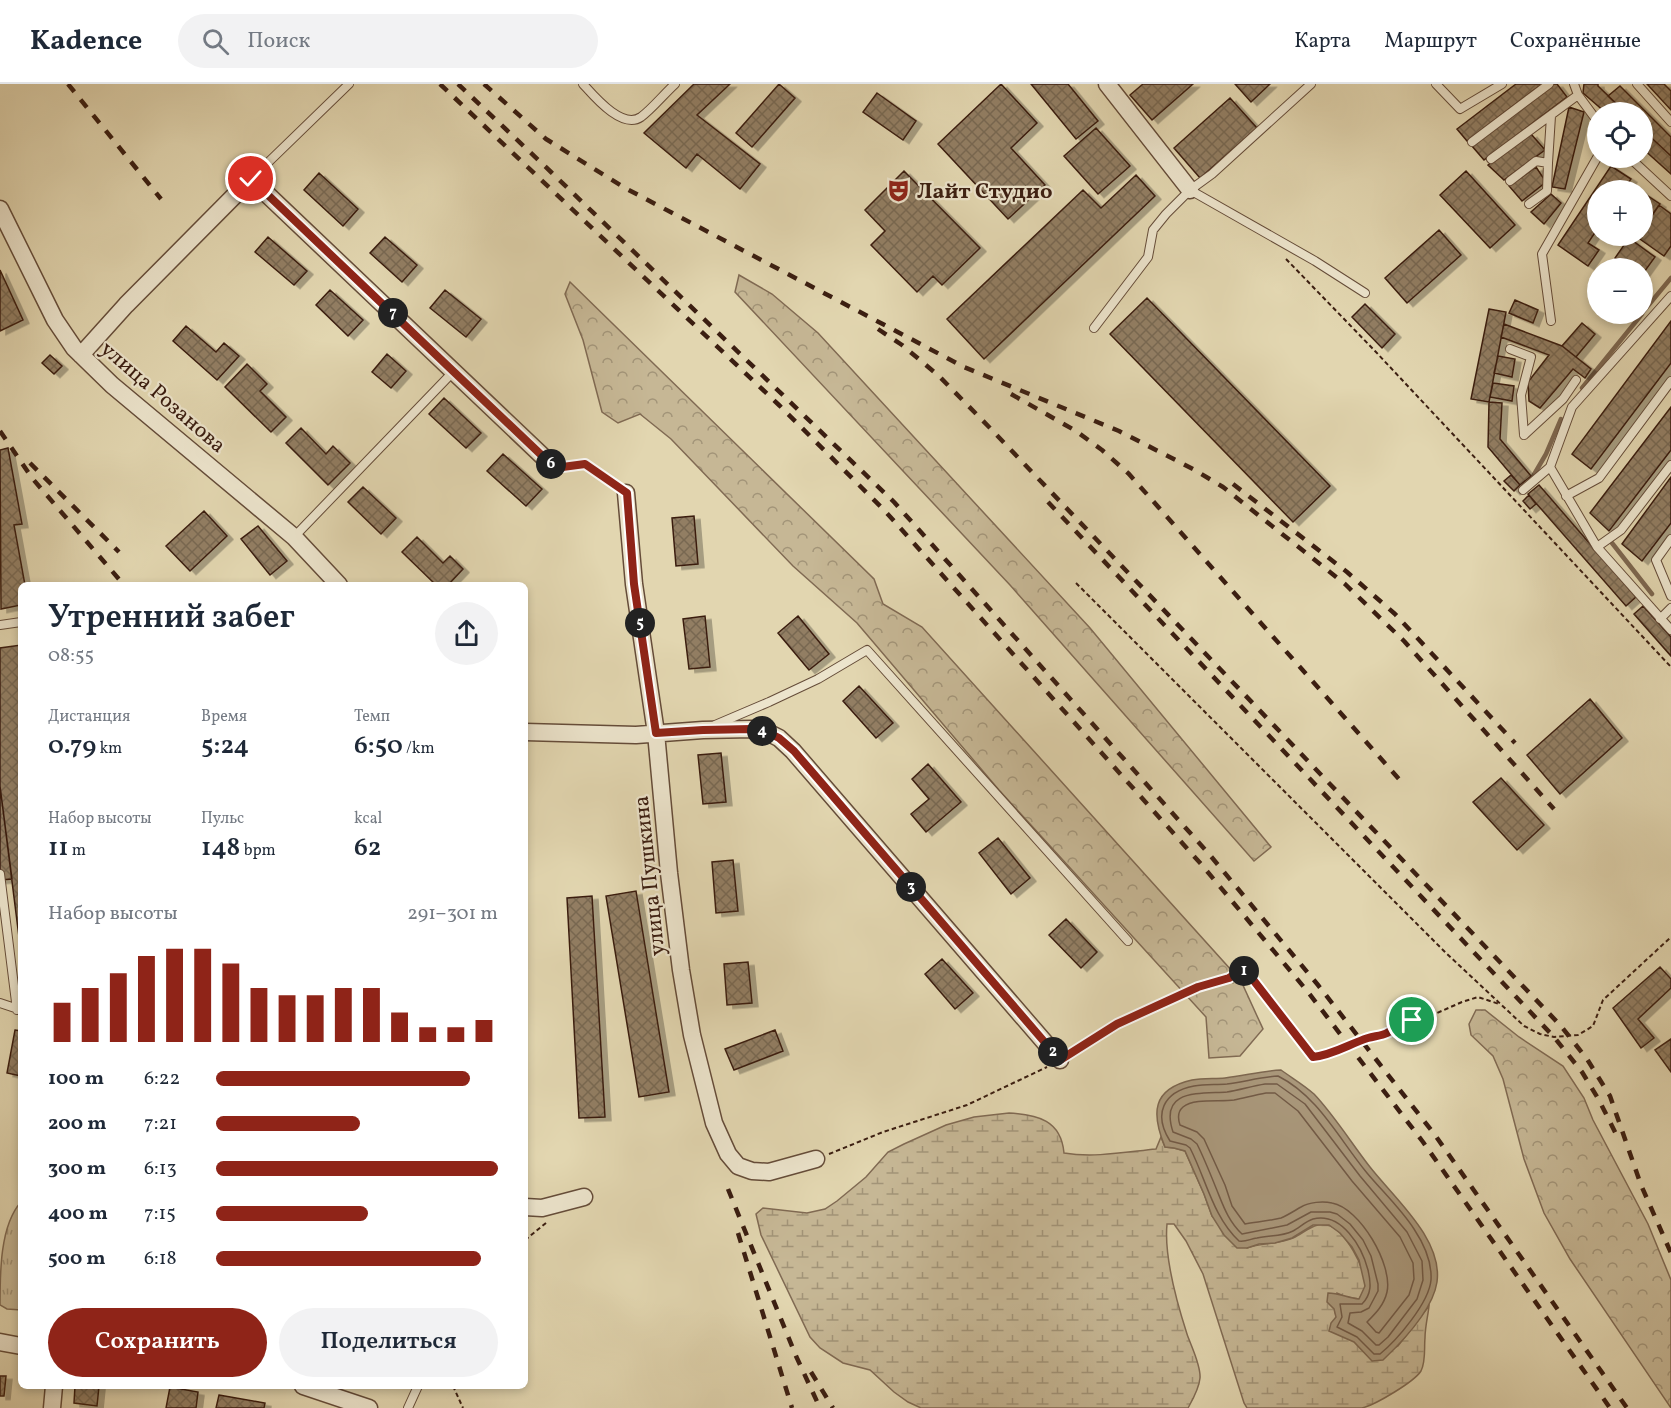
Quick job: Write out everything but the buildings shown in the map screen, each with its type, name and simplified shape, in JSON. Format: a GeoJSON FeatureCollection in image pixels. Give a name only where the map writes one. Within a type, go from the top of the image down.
{"type":"FeatureCollection","features":[{"type":"Feature","properties":{"kind":"street"},"geometry":{"type":"LineString","coordinates":[[1107,84],[1190,190]]}},
{"type":"Feature","properties":{"kind":"street"},"geometry":{"type":"LineString","coordinates":[[81,354],[126,305],[251,179],[555,468]]}},
{"type":"Feature","properties":{"kind":"street","name":"улица Розанова"},"geometry":{"type":"LineString","coordinates":[[0,209],[60,328],[81,354],[112,385],[294,537],[336,582]]}},
{"type":"Feature","properties":{"kind":"street","name":"улица Пушкина"},"geometry":{"type":"LineString","coordinates":[[627,493],[634,584],[656,733],[681,970],[692,1035],[714,1123],[728,1154],[738,1166],[745,1169],[769,1172],[816,1159]]}},
{"type":"Feature","properties":{"kind":"street"},"geometry":{"type":"LineString","coordinates":[[528,732],[636,735],[752,729],[767,732],[779,738],[794,751],[1060,1060]]}},
{"type":"Feature","properties":{"kind":"street"},"geometry":{"type":"LineString","coordinates":[[528,1208],[542,1208],[584,1197]]}},
{"type":"Feature","properties":{"kind":"street"},"geometry":{"type":"LineString","coordinates":[[0,1342],[18,1345]]}},
{"type":"Feature","properties":{"kind":"street"},"geometry":{"type":"LineString","coordinates":[[52,1408],[54,1389]]}},
{"type":"Feature","properties":{"kind":"street"},"geometry":{"type":"LineString","coordinates":[[312,1389],[369,1408]]}},
{"type":"Feature","properties":{"kind":"lane"},"geometry":{"type":"LineString","coordinates":[[251,179],[349,84]]}},
{"type":"Feature","properties":{"kind":"lane"},"geometry":{"type":"LineString","coordinates":[[583,84],[606,109],[630,120],[639,119],[675,84]]}},
{"type":"Feature","properties":{"kind":"lane"},"geometry":{"type":"LineString","coordinates":[[1094,328],[1148,257],[1153,230],[1166,214],[1190,190],[1212,174],[1311,84]]}},
{"type":"Feature","properties":{"kind":"lane"},"geometry":{"type":"LineString","coordinates":[[1436,84],[1460,109],[1502,84]]}},
{"type":"Feature","properties":{"kind":"lane"},"geometry":{"type":"LineString","coordinates":[[1472,142],[1549,84]]}},
{"type":"Feature","properties":{"kind":"lane"},"geometry":{"type":"LineString","coordinates":[[1574,84],[1578,95],[1587,107]]}},
{"type":"Feature","properties":{"kind":"lane"},"geometry":{"type":"LineString","coordinates":[[1637,84],[1671,122]]}},
{"type":"Feature","properties":{"kind":"lane"},"geometry":{"type":"LineString","coordinates":[[1491,159],[1578,95]]}},
{"type":"Feature","properties":{"kind":"lane"},"geometry":{"type":"LineString","coordinates":[[1529,204],[1550,192],[1548,163],[1551,116]]}},
{"type":"Feature","properties":{"kind":"lane"},"geometry":{"type":"LineString","coordinates":[[1510,181],[1536,161],[1548,163]]}},
{"type":"Feature","properties":{"kind":"lane"},"geometry":{"type":"LineString","coordinates":[[1551,321],[1542,254],[1591,168]]}},
{"type":"Feature","properties":{"kind":"lane"},"geometry":{"type":"LineString","coordinates":[[1641,168],[1671,196]]}},
{"type":"Feature","properties":{"kind":"lane"},"geometry":{"type":"LineString","coordinates":[[1190,190],[1315,261],[1365,293]]}},
{"type":"Feature","properties":{"kind":"lane"},"geometry":{"type":"LineString","coordinates":[[1523,490],[1550,467],[1572,407],[1671,296]]}},
{"type":"Feature","properties":{"kind":"lane"},"geometry":{"type":"LineString","coordinates":[[1510,350],[1531,357],[1521,395],[1524,435],[1563,399],[1576,380]]}},
{"type":"Feature","properties":{"kind":"lane"},"geometry":{"type":"LineString","coordinates":[[294,537],[454,371]]}},
{"type":"Feature","properties":{"kind":"lane"},"geometry":{"type":"LineString","coordinates":[[1566,496],[1599,478],[1671,381]]}},
{"type":"Feature","properties":{"kind":"lane"},"geometry":{"type":"LineString","coordinates":[[1563,399],[1572,407]]}},
{"type":"Feature","properties":{"kind":"lane"},"geometry":{"type":"LineString","coordinates":[[1597,547],[1621,530],[1671,465]]}},
{"type":"Feature","properties":{"kind":"lane"},"geometry":{"type":"LineString","coordinates":[[1550,467],[1597,547],[1671,630]]}},
{"type":"Feature","properties":{"kind":"lane"},"geometry":{"type":"LineString","coordinates":[[1671,539],[1656,560],[1671,596]]}},
{"type":"Feature","properties":{"kind":"lane"},"geometry":{"type":"LineString","coordinates":[[1660,619],[1671,608]]}},
{"type":"Feature","properties":{"kind":"lane"},"geometry":{"type":"LineString","coordinates":[[0,625],[18,622]]}},
{"type":"Feature","properties":{"kind":"lane"},"geometry":{"type":"LineString","coordinates":[[703,730],[818,679],[867,650],[1128,941]]}},
{"type":"Feature","properties":{"kind":"lane"},"geometry":{"type":"LineString","coordinates":[[0,874],[18,1003]]}},
{"type":"Feature","properties":{"kind":"lane"},"geometry":{"type":"LineString","coordinates":[[0,1003],[18,1010]]}},
{"type":"Feature","properties":{"kind":"lane"},"geometry":{"type":"LineString","coordinates":[[408,1408],[417,1389]]}},
{"type":"Feature","properties":{"kind":"path"},"geometry":{"type":"LineString","coordinates":[[1281,253],[1671,667]]}},
{"type":"Feature","properties":{"kind":"path"},"geometry":{"type":"LineString","coordinates":[[555,468],[585,464],[627,493]]}},
{"type":"Feature","properties":{"kind":"path"},"geometry":{"type":"LineString","coordinates":[[1076,583],[1445,952],[1524,1026],[1540,1034],[1554,1036],[1578,1035],[1593,1026],[1603,1000],[1671,937]]}},
{"type":"Feature","properties":{"kind":"path"},"geometry":{"type":"LineString","coordinates":[[816,1159],[883,1132],[967,1104],[1060,1060],[1117,1024],[1198,987],[1229,978],[1242,970],[1251,977],[1313,1057],[1325,1056],[1367,1038],[1382,1035],[1405,1022],[1437,1013],[1478,997],[1502,1005]]}},
{"type":"Feature","properties":{"kind":"path"},"geometry":{"type":"LineString","coordinates":[[454,1389],[464,1408]]}},
{"type":"Feature","properties":{"kind":"green space"},"geometry":{"type":"Polygon","coordinates":[[[739,275],[772,294],[818,333],[1090,628],[1271,847],[1254,861],[1010,585],[735,292],[739,275]]]}},
{"type":"Feature","properties":{"kind":"green space"},"geometry":{"type":"Polygon","coordinates":[[[570,282],[874,579],[883,604],[922,627],[1241,981],[1263,1029],[1240,1056],[1209,1058],[1206,1017],[999,790],[857,623],[793,566],[671,439],[640,414],[618,423],[602,412],[583,340],[565,294],[570,282]]]}},
{"type":"Feature","properties":{"kind":"green space"},"geometry":{"type":"Polygon","coordinates":[[[1476,1010],[1485,1010],[1519,1037],[1563,1066],[1584,1098],[1593,1120],[1648,1224],[1671,1280],[1671,1408],[1570,1259],[1544,1213],[1524,1159],[1503,1079],[1493,1056],[1471,1035],[1469,1024],[1476,1010]]]}},
{"type":"Feature","properties":{"kind":"green space"},"geometry":{"type":"Polygon","coordinates":[[[1009,1113],[1029,1115],[1053,1126],[1062,1142],[1064,1153],[1098,1155],[1156,1149],[1161,1137],[1165,1147],[1185,1151],[1212,1216],[1247,1248],[1287,1240],[1317,1225],[1322,1224],[1334,1228],[1347,1241],[1358,1260],[1365,1279],[1365,1286],[1359,1299],[1337,1293],[1335,1310],[1340,1324],[1350,1338],[1372,1360],[1398,1346],[1429,1306],[1421,1371],[1394,1392],[1362,1408],[1247,1408],[1203,1274],[1186,1241],[1174,1224],[1167,1224],[1169,1264],[1179,1308],[1200,1373],[1196,1394],[1188,1408],[921,1408],[894,1392],[870,1370],[843,1363],[820,1348],[810,1337],[761,1235],[756,1214],[763,1208],[807,1213],[825,1209],[866,1177],[888,1152],[946,1125],[974,1117],[1009,1113]]]}},
{"type":"Feature","properties":{"kind":"green space"},"geometry":{"type":"Polygon","coordinates":[[[18,1206],[18,1310],[7,1309],[0,1305],[1,1264],[5,1236],[18,1206]]]}},
{"type":"Feature","properties":{"kind":"water"},"geometry":{"type":"Polygon","coordinates":[[[1281,1070],[1321,1102],[1370,1167],[1415,1220],[1432,1250],[1437,1266],[1437,1282],[1430,1303],[1407,1335],[1383,1360],[1372,1361],[1354,1342],[1329,1331],[1336,1317],[1334,1309],[1327,1302],[1328,1293],[1359,1299],[1365,1286],[1359,1260],[1340,1233],[1329,1225],[1313,1225],[1292,1238],[1275,1243],[1237,1248],[1224,1235],[1212,1216],[1185,1151],[1165,1147],[1160,1135],[1158,1104],[1169,1089],[1196,1079],[1225,1078],[1281,1070]]]}},
{"type":"Feature","properties":{"kind":"waterway"},"geometry":{"type":"LineString","coordinates":[[1653,300],[1671,278]]}},
{"type":"Feature","properties":{"kind":"waterway"},"geometry":{"type":"LineString","coordinates":[[1582,388],[1634,324]]}},
{"type":"Feature","properties":{"kind":"waterway"},"geometry":{"type":"LineString","coordinates":[[1532,478],[1546,454],[1561,419]]}},
{"type":"Feature","properties":{"kind":"waterway"},"geometry":{"type":"LineString","coordinates":[[1612,543],[1652,594]]}},
{"type":"Feature","properties":{"kind":"railway"},"geometry":{"type":"LineString","coordinates":[[68,84],[161,199]]}},
{"type":"Feature","properties":{"kind":"railway"},"geometry":{"type":"LineString","coordinates":[[440,84],[780,406],[885,511],[1201,864],[1308,992],[1423,1142],[1610,1408]]}},
{"type":"Feature","properties":{"kind":"railway"},"geometry":{"type":"LineString","coordinates":[[458,84],[894,502],[1209,854],[1318,985],[1435,1135],[1627,1408]]}},
{"type":"Feature","properties":{"kind":"railway"},"geometry":{"type":"LineString","coordinates":[[484,84],[546,139],[625,188],[964,367],[1119,431],[1223,487],[1345,584],[1404,641],[1554,809]]}},
{"type":"Feature","properties":{"kind":"railway"},"geometry":{"type":"LineString","coordinates":[[878,329],[902,345],[939,376],[989,427],[1561,1026],[1587,1059],[1610,1096],[1641,1185],[1671,1253]]}},
{"type":"Feature","properties":{"kind":"railway"},"geometry":{"type":"LineString","coordinates":[[1011,394],[1076,431],[1129,474],[1399,779]]}},
{"type":"Feature","properties":{"kind":"railway"},"geometry":{"type":"LineString","coordinates":[[0,431],[32,478],[121,582]]}},
{"type":"Feature","properties":{"kind":"railway"},"geometry":{"type":"LineString","coordinates":[[30,463],[119,552]]}},
{"type":"Feature","properties":{"kind":"railway"},"geometry":{"type":"LineString","coordinates":[[1233,484],[1347,572],[1395,614],[1515,743]]}},
{"type":"Feature","properties":{"kind":"railway"},"geometry":{"type":"LineString","coordinates":[[1048,502],[1554,1037],[1582,1072],[1616,1134]]}},
{"type":"Feature","properties":{"kind":"railway"},"geometry":{"type":"LineString","coordinates":[[728,1189],[796,1356],[820,1408]]}},
{"type":"Feature","properties":{"kind":"railway"},"geometry":{"type":"LineString","coordinates":[[738,1233],[792,1408]]}},
{"type":"Feature","properties":{"kind":"railway"},"geometry":{"type":"LineString","coordinates":[[811,1372],[833,1408]]}},
{"type":"Feature","properties":{"kind":"place","name":"Лайт Студио"},"geometry":{"type":"Point","coordinates":[899,190]}},
{"type":"Feature","properties":{"kind":"route"},"geometry":{"type":"LineString","coordinates":[[251,179],[555,468],[585,464],[627,493],[634,584],[656,733],[752,729],[767,732],[779,738],[794,751],[1060,1060],[1117,1024],[1198,987],[1229,978],[1242,970],[1251,977],[1313,1057],[1325,1056],[1367,1038],[1382,1035],[1412,1020]]}}]}
